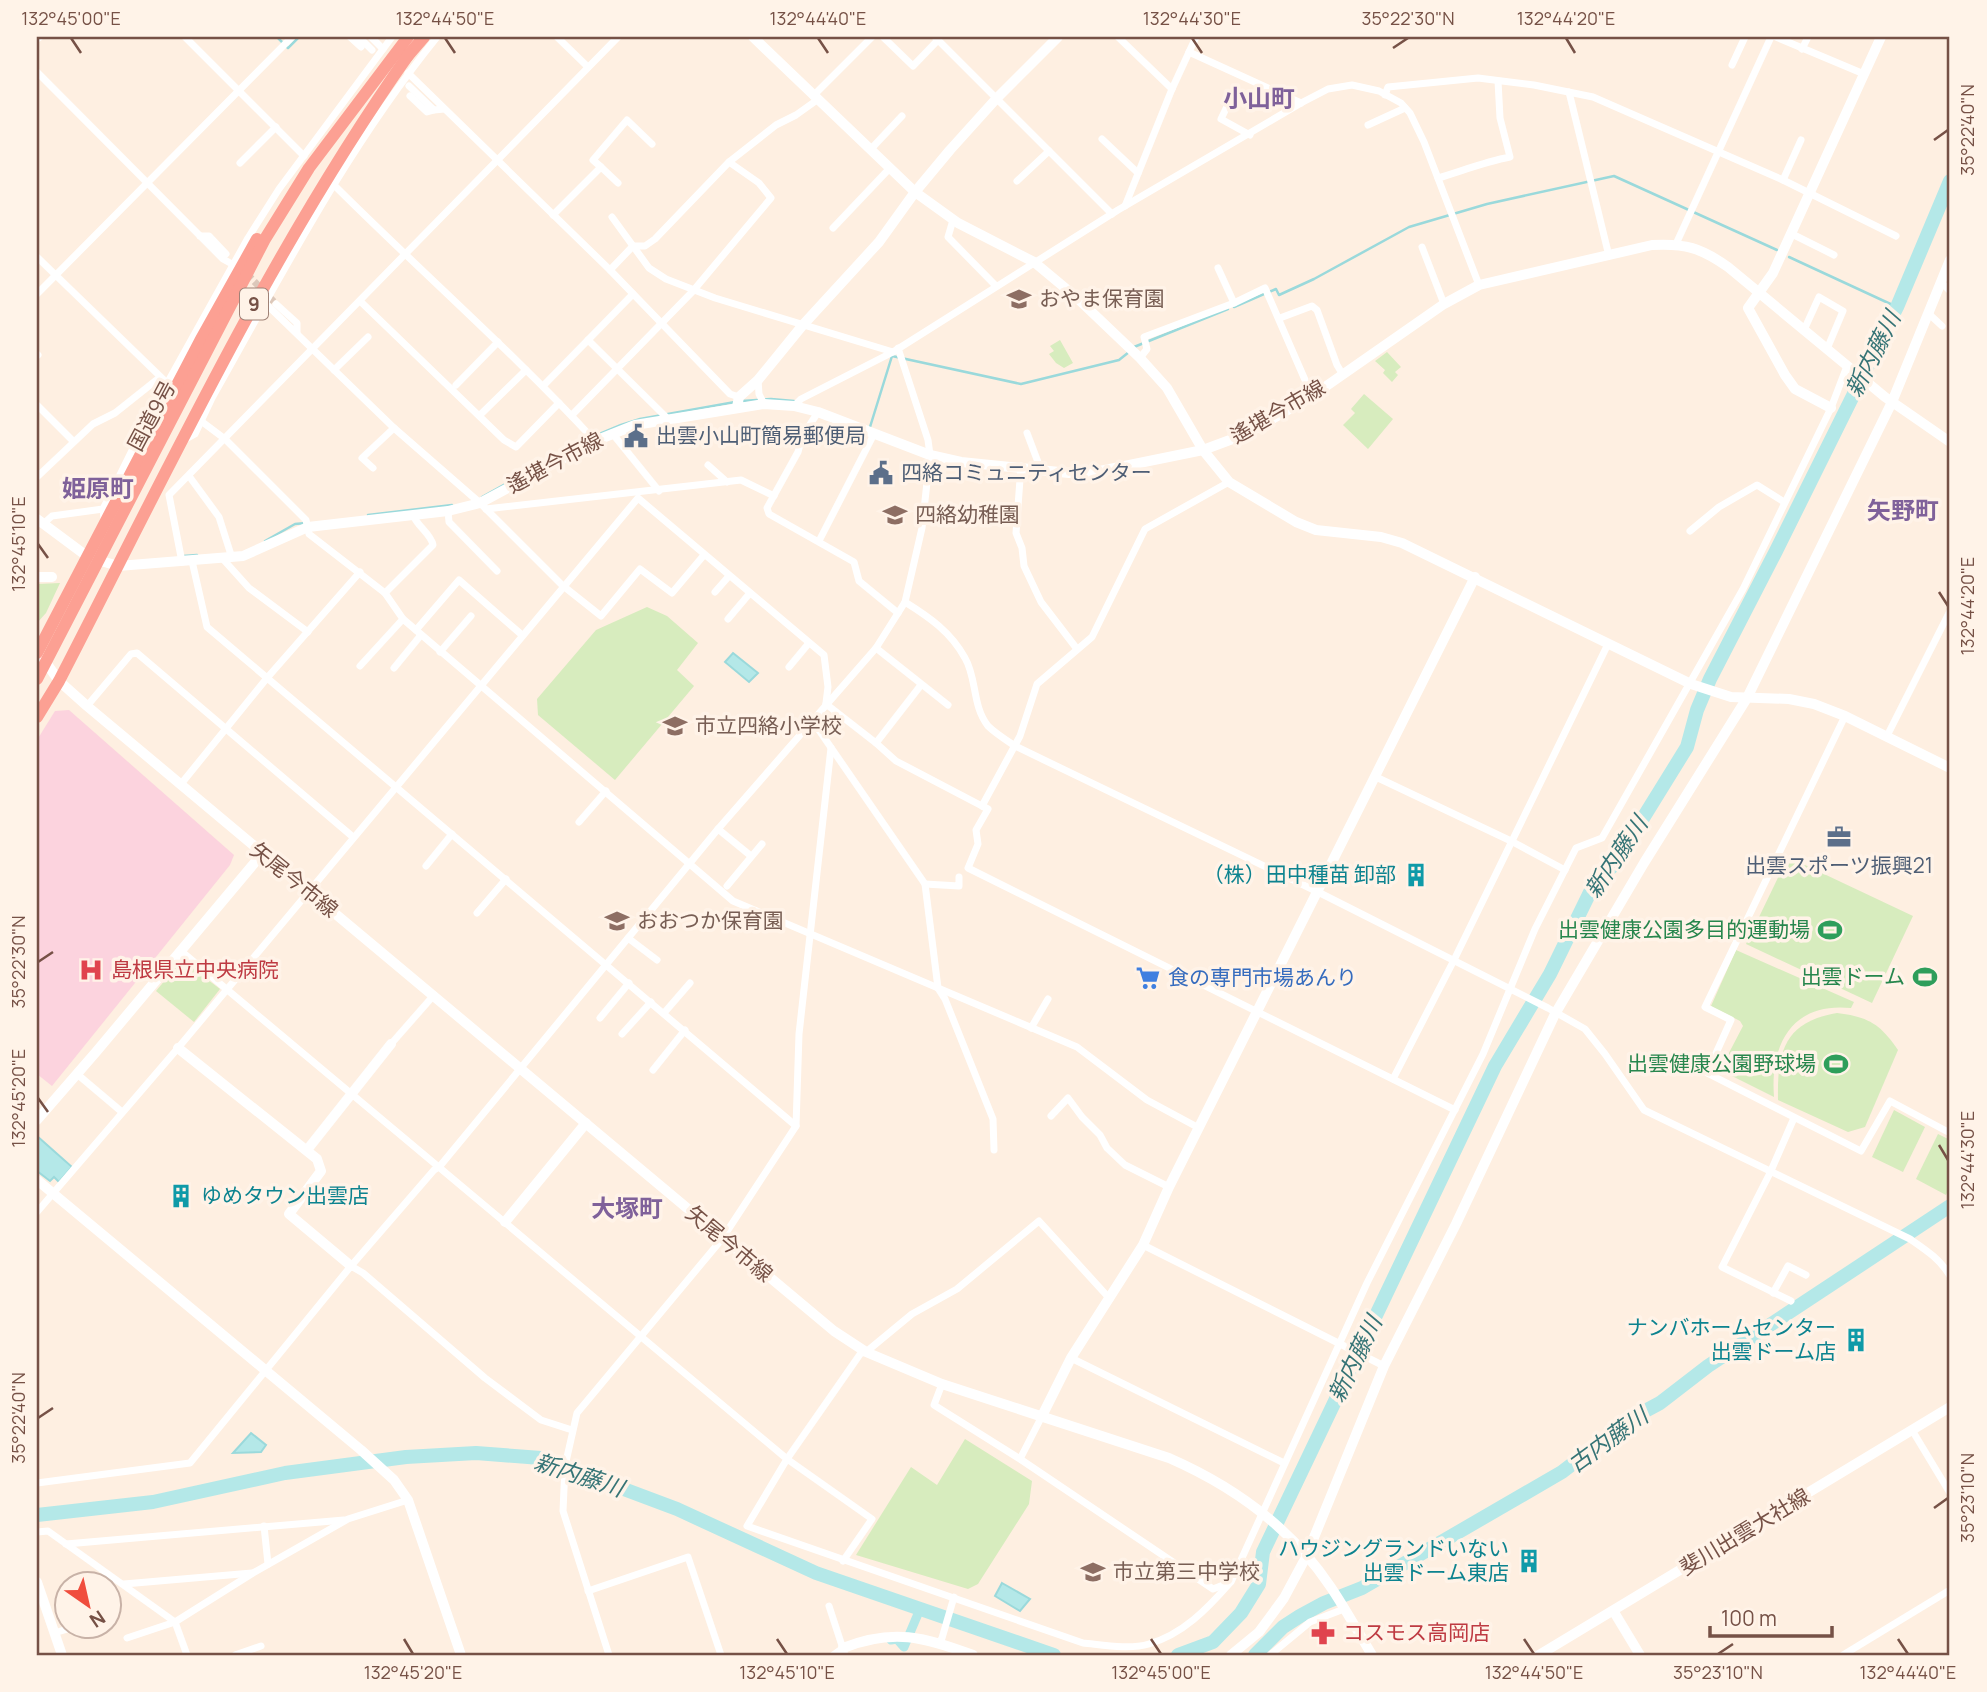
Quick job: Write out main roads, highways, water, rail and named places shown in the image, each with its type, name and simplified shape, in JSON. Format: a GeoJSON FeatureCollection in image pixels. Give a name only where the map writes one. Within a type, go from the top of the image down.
{"type":"FeatureCollection","features":[{"type":"Feature","properties":{"kind":"highway","name":"国道9号"},"geometry":{"type":"LineString","coordinates":[[37,679],[265,239],[309,168],[408,37]]}},
{"type":"Feature","properties":{"kind":"highway","name":"国道9号"},"geometry":{"type":"LineString","coordinates":[[243,283],[282,220],[330,151],[424,37]]}},
{"type":"Feature","properties":{"kind":"highway","name":"9"},"geometry":{"type":"LineString","coordinates":[[37,717],[59,681],[239,331],[298,226],[368,112],[409,54]]}},
{"type":"Feature","properties":{"kind":"highway","name":"9"},"geometry":{"type":"LineString","coordinates":[[37,651],[200,341],[266,225],[309,168]]}},
{"type":"Feature","properties":{"kind":"water"},"geometry":{"type":"Polygon","coordinates":[[[733,653],[758,673],[749,682],[725,662],[733,653]]]}},
{"type":"Feature","properties":{"kind":"water"},"geometry":{"type":"Polygon","coordinates":[[[37,1136],[72,1167],[59,1182],[54,1177],[50,1181],[37,1171],[37,1136]]]}},
{"type":"Feature","properties":{"kind":"water"},"geometry":{"type":"Polygon","coordinates":[[[251,1433],[266,1445],[261,1452],[233,1453],[251,1433]]]}},
{"type":"Feature","properties":{"kind":"water"},"geometry":{"type":"Polygon","coordinates":[[[1002,1583],[1030,1599],[1020,1611],[995,1596],[1002,1583]]]}},
{"type":"Feature","properties":{"kind":"waterway"},"geometry":{"type":"LineString","coordinates":[[277,37],[288,48],[299,37]]}},
{"type":"Feature","properties":{"kind":"waterway"},"geometry":{"type":"LineString","coordinates":[[1234,307],[1276,289],[1279,295],[1409,227],[1487,204],[1614,176],[1777,250]]}},
{"type":"Feature","properties":{"kind":"waterway","name":"新内藤川"},"geometry":{"type":"LineString","coordinates":[[1178,1655],[1213,1642],[1241,1613],[1259,1584],[1263,1552],[1495,1066],[1550,974],[1596,880],[1614,865],[1687,747],[1697,710],[1710,679],[1897,307],[1950,181]]}},
{"type":"Feature","properties":{"kind":"waterway"},"geometry":{"type":"LineString","coordinates":[[1789,257],[1897,307]]}},
{"type":"Feature","properties":{"kind":"waterway"},"geometry":{"type":"LineString","coordinates":[[1134,347],[1228,309]]}},
{"type":"Feature","properties":{"kind":"waterway"},"geometry":{"type":"LineString","coordinates":[[870,427],[892,356],[1021,384],[1119,360],[1129,352]]}},
{"type":"Feature","properties":{"kind":"waterway"},"geometry":{"type":"LineString","coordinates":[[742,401],[794,401]]}},
{"type":"Feature","properties":{"kind":"waterway"},"geometry":{"type":"LineString","coordinates":[[482,497],[585,440],[621,425],[640,419],[735,402]]}},
{"type":"Feature","properties":{"kind":"waterway"},"geometry":{"type":"LineString","coordinates":[[368,515],[452,505]]}},
{"type":"Feature","properties":{"kind":"waterway"},"geometry":{"type":"LineString","coordinates":[[265,541],[295,524],[306,523]]}},
{"type":"Feature","properties":{"kind":"waterway"},"geometry":{"type":"LineString","coordinates":[[183,556],[197,555]]}},
{"type":"Feature","properties":{"kind":"waterway","name":"古内藤川"},"geometry":{"type":"LineString","coordinates":[[1255,1655],[1283,1627],[1300,1616],[1362,1588],[1562,1472],[1632,1418],[1660,1403],[1708,1366],[1950,1206]]}},
{"type":"Feature","properties":{"kind":"waterway","name":"新内藤川"},"geometry":{"type":"LineString","coordinates":[[37,1515],[153,1502],[285,1473],[406,1457],[476,1453],[541,1458],[677,1509],[816,1573],[1054,1655]]}},
{"type":"Feature","properties":{"kind":"waterway"},"geometry":{"type":"LineString","coordinates":[[891,1640],[897,1639],[904,1647],[920,1609]]}},
{"type":"Feature","properties":{"kind":"tunnel"},"geometry":{"type":"LineString","coordinates":[[247,274],[276,304]]}},
{"type":"Feature","properties":{"kind":"place","name":"おやま保育園"},"geometry":{"type":"Point","coordinates":[1019,299]}},
{"type":"Feature","properties":{"kind":"place","name":"出雲小山町簡易郵便局"},"geometry":{"type":"Point","coordinates":[636,436]}},
{"type":"Feature","properties":{"kind":"place","name":"四絡コミュニティセンター"},"geometry":{"type":"Point","coordinates":[881,473]}},
{"type":"Feature","properties":{"kind":"place","name":"四絡幼稚園"},"geometry":{"type":"Point","coordinates":[895,515]}},
{"type":"Feature","properties":{"kind":"place","name":"市立四絡小学校"},"geometry":{"type":"Point","coordinates":[675,726]}},
{"type":"Feature","properties":{"kind":"place","name":"出雲スポーツ振興21"},"geometry":{"type":"Point","coordinates":[1839,837]}},
{"type":"Feature","properties":{"kind":"place","name":"（株）田中種苗 卸部"},"geometry":{"type":"Point","coordinates":[1416,875]}},
{"type":"Feature","properties":{"kind":"place","name":"おおつか保育園"},"geometry":{"type":"Point","coordinates":[617,921]}},
{"type":"Feature","properties":{"kind":"place","name":"出雲健康公園多目的運動場"},"geometry":{"type":"Point","coordinates":[1830,930]}},
{"type":"Feature","properties":{"kind":"place","name":"島根県立中央病院"},"geometry":{"type":"Point","coordinates":[91,970]}},
{"type":"Feature","properties":{"kind":"place","name":"出雲ドーム"},"geometry":{"type":"Point","coordinates":[1925,977]}},
{"type":"Feature","properties":{"kind":"place","name":"食の専門市場あんり"},"geometry":{"type":"Point","coordinates":[1148,978]}},
{"type":"Feature","properties":{"kind":"place","name":"出雲健康公園野球場"},"geometry":{"type":"Point","coordinates":[1836,1064]}},
{"type":"Feature","properties":{"kind":"place","name":"ゆめタウン出雲店"},"geometry":{"type":"Point","coordinates":[181,1196]}},
{"type":"Feature","properties":{"kind":"place","name":"ナンバホームセンター 出雲ドーム店"},"geometry":{"type":"Point","coordinates":[1856,1340]}},
{"type":"Feature","properties":{"kind":"place","name":"ハウジングランドいない 出雲ドーム東店"},"geometry":{"type":"Point","coordinates":[1529,1561]}},
{"type":"Feature","properties":{"kind":"place","name":"市立第三中学校"},"geometry":{"type":"Point","coordinates":[1093,1572]}},
{"type":"Feature","properties":{"kind":"place","name":"コスモス高岡店"},"geometry":{"type":"Point","coordinates":[1323,1633]}},
{"type":"Feature","properties":{"kind":"district","name":"小山町"},"geometry":{"type":"Point","coordinates":[1259,99]}},
{"type":"Feature","properties":{"kind":"district","name":"姫原町"},"geometry":{"type":"Point","coordinates":[98,489]}},
{"type":"Feature","properties":{"kind":"district","name":"矢野町"},"geometry":{"type":"Point","coordinates":[1903,511]}},
{"type":"Feature","properties":{"kind":"district","name":"大塚町"},"geometry":{"type":"Point","coordinates":[627,1209]}}]}
